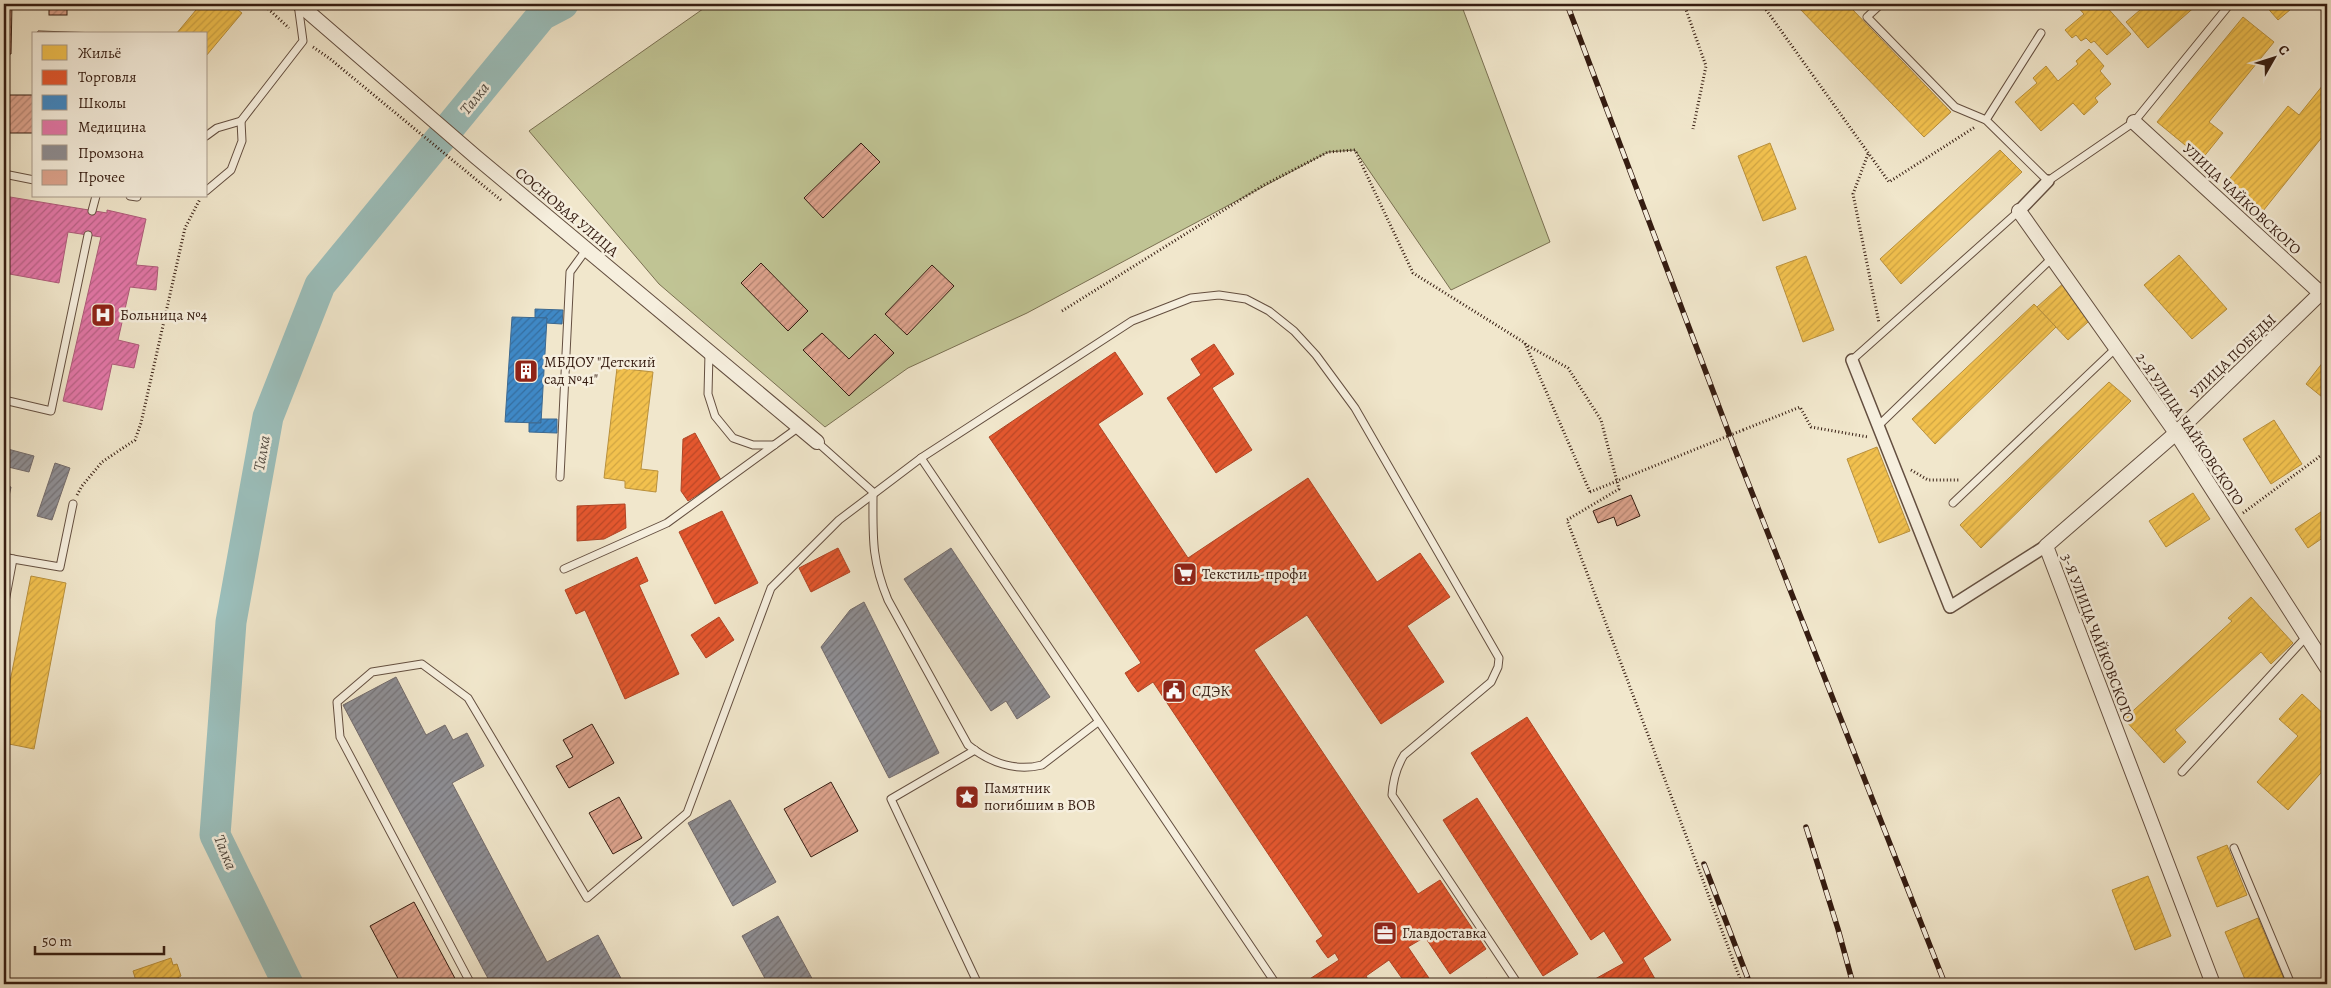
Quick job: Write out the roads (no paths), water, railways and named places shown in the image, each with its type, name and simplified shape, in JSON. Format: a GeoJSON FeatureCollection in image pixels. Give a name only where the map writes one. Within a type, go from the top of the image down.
{"type":"FeatureCollection","features":[{"type":"Feature","properties":{"kind":"street","name":"СОСНОВАЯ УЛИЦА"},"geometry":{"type":"LineString","coordinates":[[298,4],[476,158],[817,442]]}},
{"type":"Feature","properties":{"kind":"street","name":"УЛИЦА ЧАЙКОВСКОГО"},"geometry":{"type":"LineString","coordinates":[[2134,122],[2325,294]]}},
{"type":"Feature","properties":{"kind":"street"},"geometry":{"type":"LineString","coordinates":[[2019,211],[2048,181]]}},
{"type":"Feature","properties":{"kind":"street","name":"2-Я УЛИЦА ЧАЙКОВСКОГО"},"geometry":{"type":"LineString","coordinates":[[2019,211],[2176,434],[2327,668]]}},
{"type":"Feature","properties":{"kind":"street","name":"УЛИЦА ПОБЕДЫ"},"geometry":{"type":"LineString","coordinates":[[2046,546],[2176,434],[2325,294]]}},
{"type":"Feature","properties":{"kind":"street","name":"3-Я УЛИЦА ЧАЙКОВСКОГО"},"geometry":{"type":"LineString","coordinates":[[1852,360],[1950,607],[2046,546],[2212,984]]}},
{"type":"Feature","properties":{"kind":"lane"},"geometry":{"type":"LineString","coordinates":[[208,135],[217,128],[241,121],[304,42],[298,4]]}},
{"type":"Feature","properties":{"kind":"lane"},"geometry":{"type":"LineString","coordinates":[[1881,4],[1867,17],[1954,107],[1986,120],[2048,181],[2134,122],[2230,4]]}},
{"type":"Feature","properties":{"kind":"lane"},"geometry":{"type":"LineString","coordinates":[[1986,120],[2042,33]]}},
{"type":"Feature","properties":{"kind":"lane"},"geometry":{"type":"LineString","coordinates":[[208,189],[231,170],[242,141],[241,121]]}},
{"type":"Feature","properties":{"kind":"lane"},"geometry":{"type":"LineString","coordinates":[[4,174],[32,180]]}},
{"type":"Feature","properties":{"kind":"lane"},"geometry":{"type":"LineString","coordinates":[[92,210],[95,198]]}},
{"type":"Feature","properties":{"kind":"lane"},"geometry":{"type":"LineString","coordinates":[[1852,360],[2019,211]]}},
{"type":"Feature","properties":{"kind":"lane"},"geometry":{"type":"LineString","coordinates":[[4,400],[51,411],[88,235]]}},
{"type":"Feature","properties":{"kind":"lane"},"geometry":{"type":"LineString","coordinates":[[560,477],[570,272],[586,250]]}},
{"type":"Feature","properties":{"kind":"lane"},"geometry":{"type":"LineString","coordinates":[[1878,426],[2053,257]]}},
{"type":"Feature","properties":{"kind":"lane"},"geometry":{"type":"LineString","coordinates":[[471,984],[340,737],[337,702],[372,672],[422,664],[468,698],[587,898],[687,812],[771,588],[839,520],[873,492],[921,458],[1132,321],[1191,298],[1219,295],[1246,299],[1268,311],[1294,331],[1316,355],[1354,408],[1499,658],[1498,667],[1491,682],[1404,756],[1398,765],[1392,795],[1518,984]]}},
{"type":"Feature","properties":{"kind":"lane"},"geometry":{"type":"LineString","coordinates":[[1953,503],[2116,348]]}},
{"type":"Feature","properties":{"kind":"lane"},"geometry":{"type":"LineString","coordinates":[[709,352],[708,394],[715,416],[733,438],[753,445],[774,445]]}},
{"type":"Feature","properties":{"kind":"lane"},"geometry":{"type":"LineString","coordinates":[[564,569],[667,523],[799,427]]}},
{"type":"Feature","properties":{"kind":"lane"},"geometry":{"type":"LineString","coordinates":[[817,442],[873,492],[873,554],[878,577],[888,600],[964,736],[974,750],[1005,765],[1033,767],[1042,765],[1098,722]]}},
{"type":"Feature","properties":{"kind":"lane"},"geometry":{"type":"LineString","coordinates":[[921,458],[1276,984]]}},
{"type":"Feature","properties":{"kind":"lane"},"geometry":{"type":"LineString","coordinates":[[4,556],[60,567],[73,504]]}},
{"type":"Feature","properties":{"kind":"lane"},"geometry":{"type":"LineString","coordinates":[[4,607],[13,559]]}},
{"type":"Feature","properties":{"kind":"lane"},"geometry":{"type":"LineString","coordinates":[[2182,772],[2306,637]]}},
{"type":"Feature","properties":{"kind":"lane"},"geometry":{"type":"LineString","coordinates":[[974,750],[891,799],[978,984]]}},
{"type":"Feature","properties":{"kind":"lane"},"geometry":{"type":"LineString","coordinates":[[2234,848],[2291,984]]}},
{"type":"Feature","properties":{"kind":"waterway","name":"Талка"},"geometry":{"type":"LineString","coordinates":[[288,984],[215,835],[231,622],[268,417],[320,285],[542,15],[563,4]]}},
{"type":"Feature","properties":{"kind":"railway"},"geometry":{"type":"LineString","coordinates":[[1567,4],[1736,452],[1945,984]]}},
{"type":"Feature","properties":{"kind":"railway"},"geometry":{"type":"LineString","coordinates":[[1806,827],[1853,984]]}},
{"type":"Feature","properties":{"kind":"railway"},"geometry":{"type":"LineString","coordinates":[[1704,864],[1750,984]]}},
{"type":"Feature","properties":{"kind":"place","name":"Больница №4"},"geometry":{"type":"Point","coordinates":[103,315]}},
{"type":"Feature","properties":{"kind":"place","name":"МБДОУ \"Детский сад №41\""},"geometry":{"type":"Point","coordinates":[526,371]}},
{"type":"Feature","properties":{"kind":"place","name":"Текстиль-профи"},"geometry":{"type":"Point","coordinates":[1185,574]}},
{"type":"Feature","properties":{"kind":"place","name":"СДЭК"},"geometry":{"type":"Point","coordinates":[1174,691]}},
{"type":"Feature","properties":{"kind":"place","name":"Памятник погибшим в ВОВ"},"geometry":{"type":"Point","coordinates":[967,797]}},
{"type":"Feature","properties":{"kind":"place","name":"Главдоставка"},"geometry":{"type":"Point","coordinates":[1385,933]}}]}
